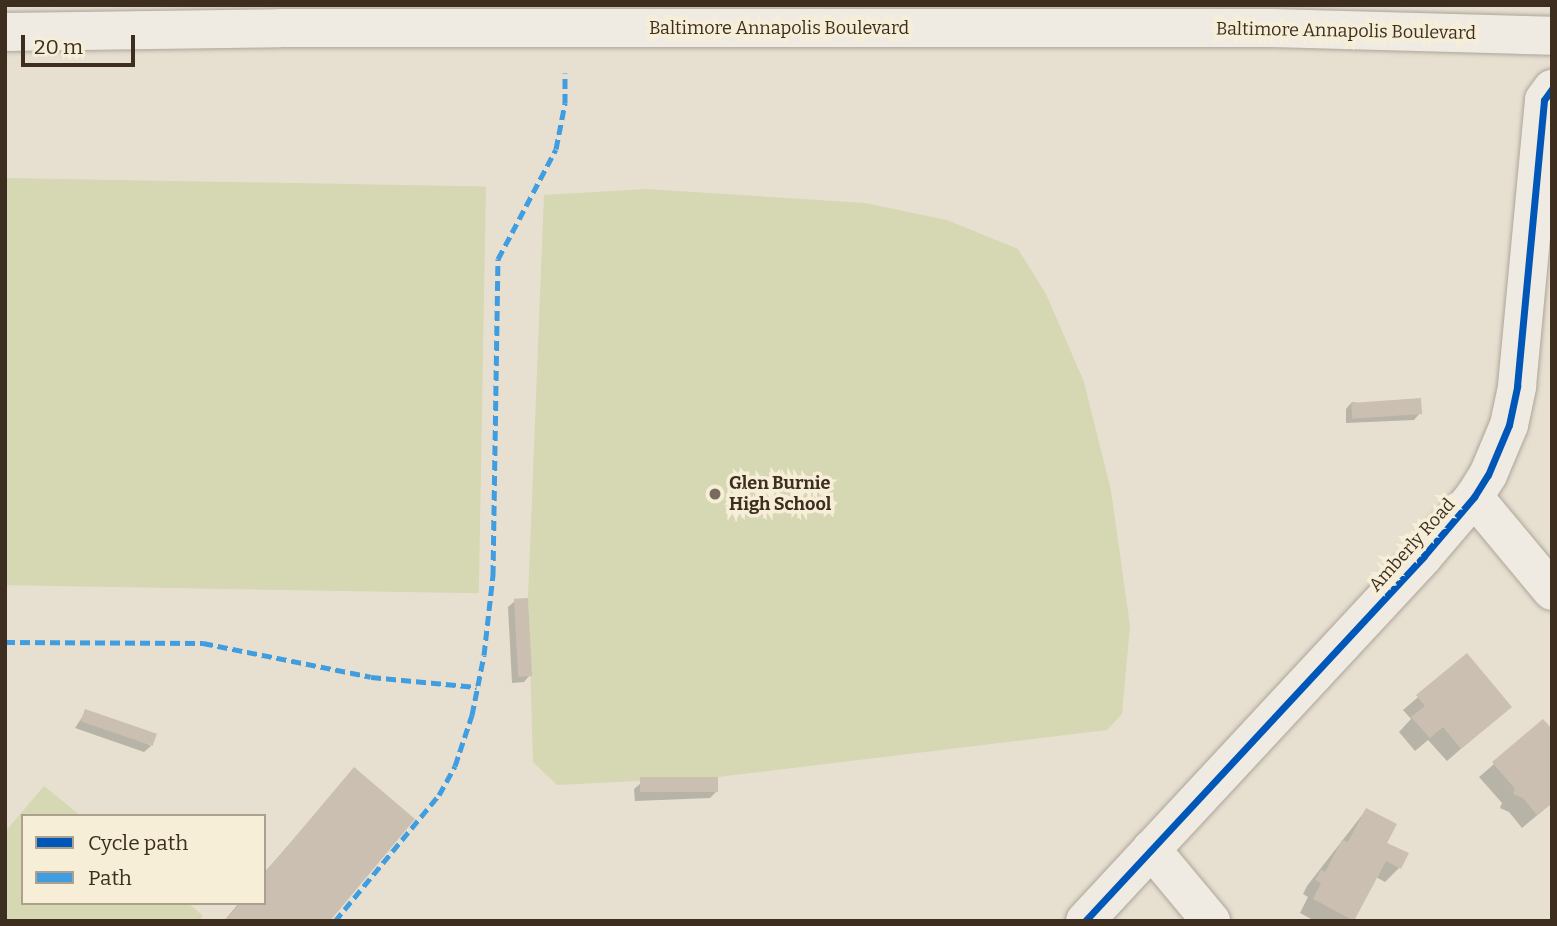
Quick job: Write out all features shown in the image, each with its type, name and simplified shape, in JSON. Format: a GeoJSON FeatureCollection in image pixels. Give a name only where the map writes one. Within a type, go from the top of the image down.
{"type":"FeatureCollection","features":[{"type":"Feature","properties":{"kind":"main road","name":"Baltimore Annapolis Boulevard"},"geometry":{"type":"LineString","coordinates":[[5,32],[280,28],[1272,28],[1552,36]]}},
{"type":"Feature","properties":{"kind":"main road","name":"Amberly Road"},"geometry":{"type":"LineString","coordinates":[[1086,921],[1423,558],[1475,497],[1497,456],[1509,425],[1517,386],[1544,100],[1552,89]]}},
{"type":"Feature","properties":{"kind":"main road"},"geometry":{"type":"LineString","coordinates":[[1475,497],[1552,591]]}},
{"type":"Feature","properties":{"kind":"main road"},"geometry":{"type":"LineString","coordinates":[[1151,849],[1211,921]]}},
{"type":"Feature","properties":{"kind":"green space"},"geometry":{"type":"Polygon","coordinates":[[[5,178],[486,186],[479,593],[5,585],[5,178]]]}},
{"type":"Feature","properties":{"kind":"green space"},"geometry":{"type":"Polygon","coordinates":[[[646,189],[865,203],[947,220],[1018,249],[1046,294],[1084,382],[1111,490],[1130,626],[1122,714],[1107,730],[718,777],[557,785],[533,762],[528,598],[544,195],[646,189]]]}},
{"type":"Feature","properties":{"kind":"green space"},"geometry":{"type":"Polygon","coordinates":[[[44,786],[79,814],[21,814],[21,905],[190,905],[203,916],[199,921],[5,921],[5,832],[44,786]]]}},
{"type":"Feature","properties":{"kind":"building"},"geometry":{"type":"Polygon","coordinates":[[[1421,398],[1422,414],[1352,419],[1351,403],[1421,398]]]}},
{"type":"Feature","properties":{"kind":"building"},"geometry":{"type":"Polygon","coordinates":[[[528,598],[532,676],[518,677],[514,599],[528,598]]]}},
{"type":"Feature","properties":{"kind":"building"},"geometry":{"type":"Polygon","coordinates":[[[1467,653],[1512,707],[1461,749],[1443,727],[1430,738],[1411,717],[1425,706],[1416,695],[1467,653]]]}},
{"type":"Feature","properties":{"kind":"building"},"geometry":{"type":"Polygon","coordinates":[[[85,709],[157,734],[153,746],[81,721],[85,709]]]}},
{"type":"Feature","properties":{"kind":"building"},"geometry":{"type":"Polygon","coordinates":[[[1543,719],[1552,729],[1552,802],[1537,815],[1523,798],[1513,794],[1515,789],[1492,762],[1543,719]]]}},
{"type":"Feature","properties":{"kind":"building"},"geometry":{"type":"Polygon","coordinates":[[[354,767],[415,819],[330,921],[225,921],[238,905],[266,905],[266,872],[354,767]]]}},
{"type":"Feature","properties":{"kind":"building"},"geometry":{"type":"Polygon","coordinates":[[[640,777],[718,777],[718,792],[640,792],[640,777]]]}},
{"type":"Feature","properties":{"kind":"building"},"geometry":{"type":"Polygon","coordinates":[[[1366,808],[1397,824],[1387,843],[1409,853],[1401,869],[1386,861],[1354,921],[1313,899],[1321,883],[1315,880],[1321,870],[1325,872],[1342,840],[1348,842],[1366,808]]]}},
{"type":"Feature","properties":{"kind":"marked path"},"geometry":{"type":"LineString","coordinates":[[335,921],[439,795],[455,766],[472,715],[484,655],[493,575],[498,259],[556,149],[565,103],[565,73]]}},
{"type":"Feature","properties":{"kind":"marked path"},"geometry":{"type":"LineString","coordinates":[[5,642],[203,643],[371,677],[477,687]]}},
{"type":"Feature","properties":{"kind":"cycle path"},"geometry":{"type":"LineString","coordinates":[[1085,921],[1423,557],[1474,497],[1488,475],[1509,425],[1517,386],[1544,100],[1552,89]]}},
{"type":"Feature","properties":{"kind":"place","name":"Glen Burnie High School"},"geometry":{"type":"Point","coordinates":[715,494]}}]}
